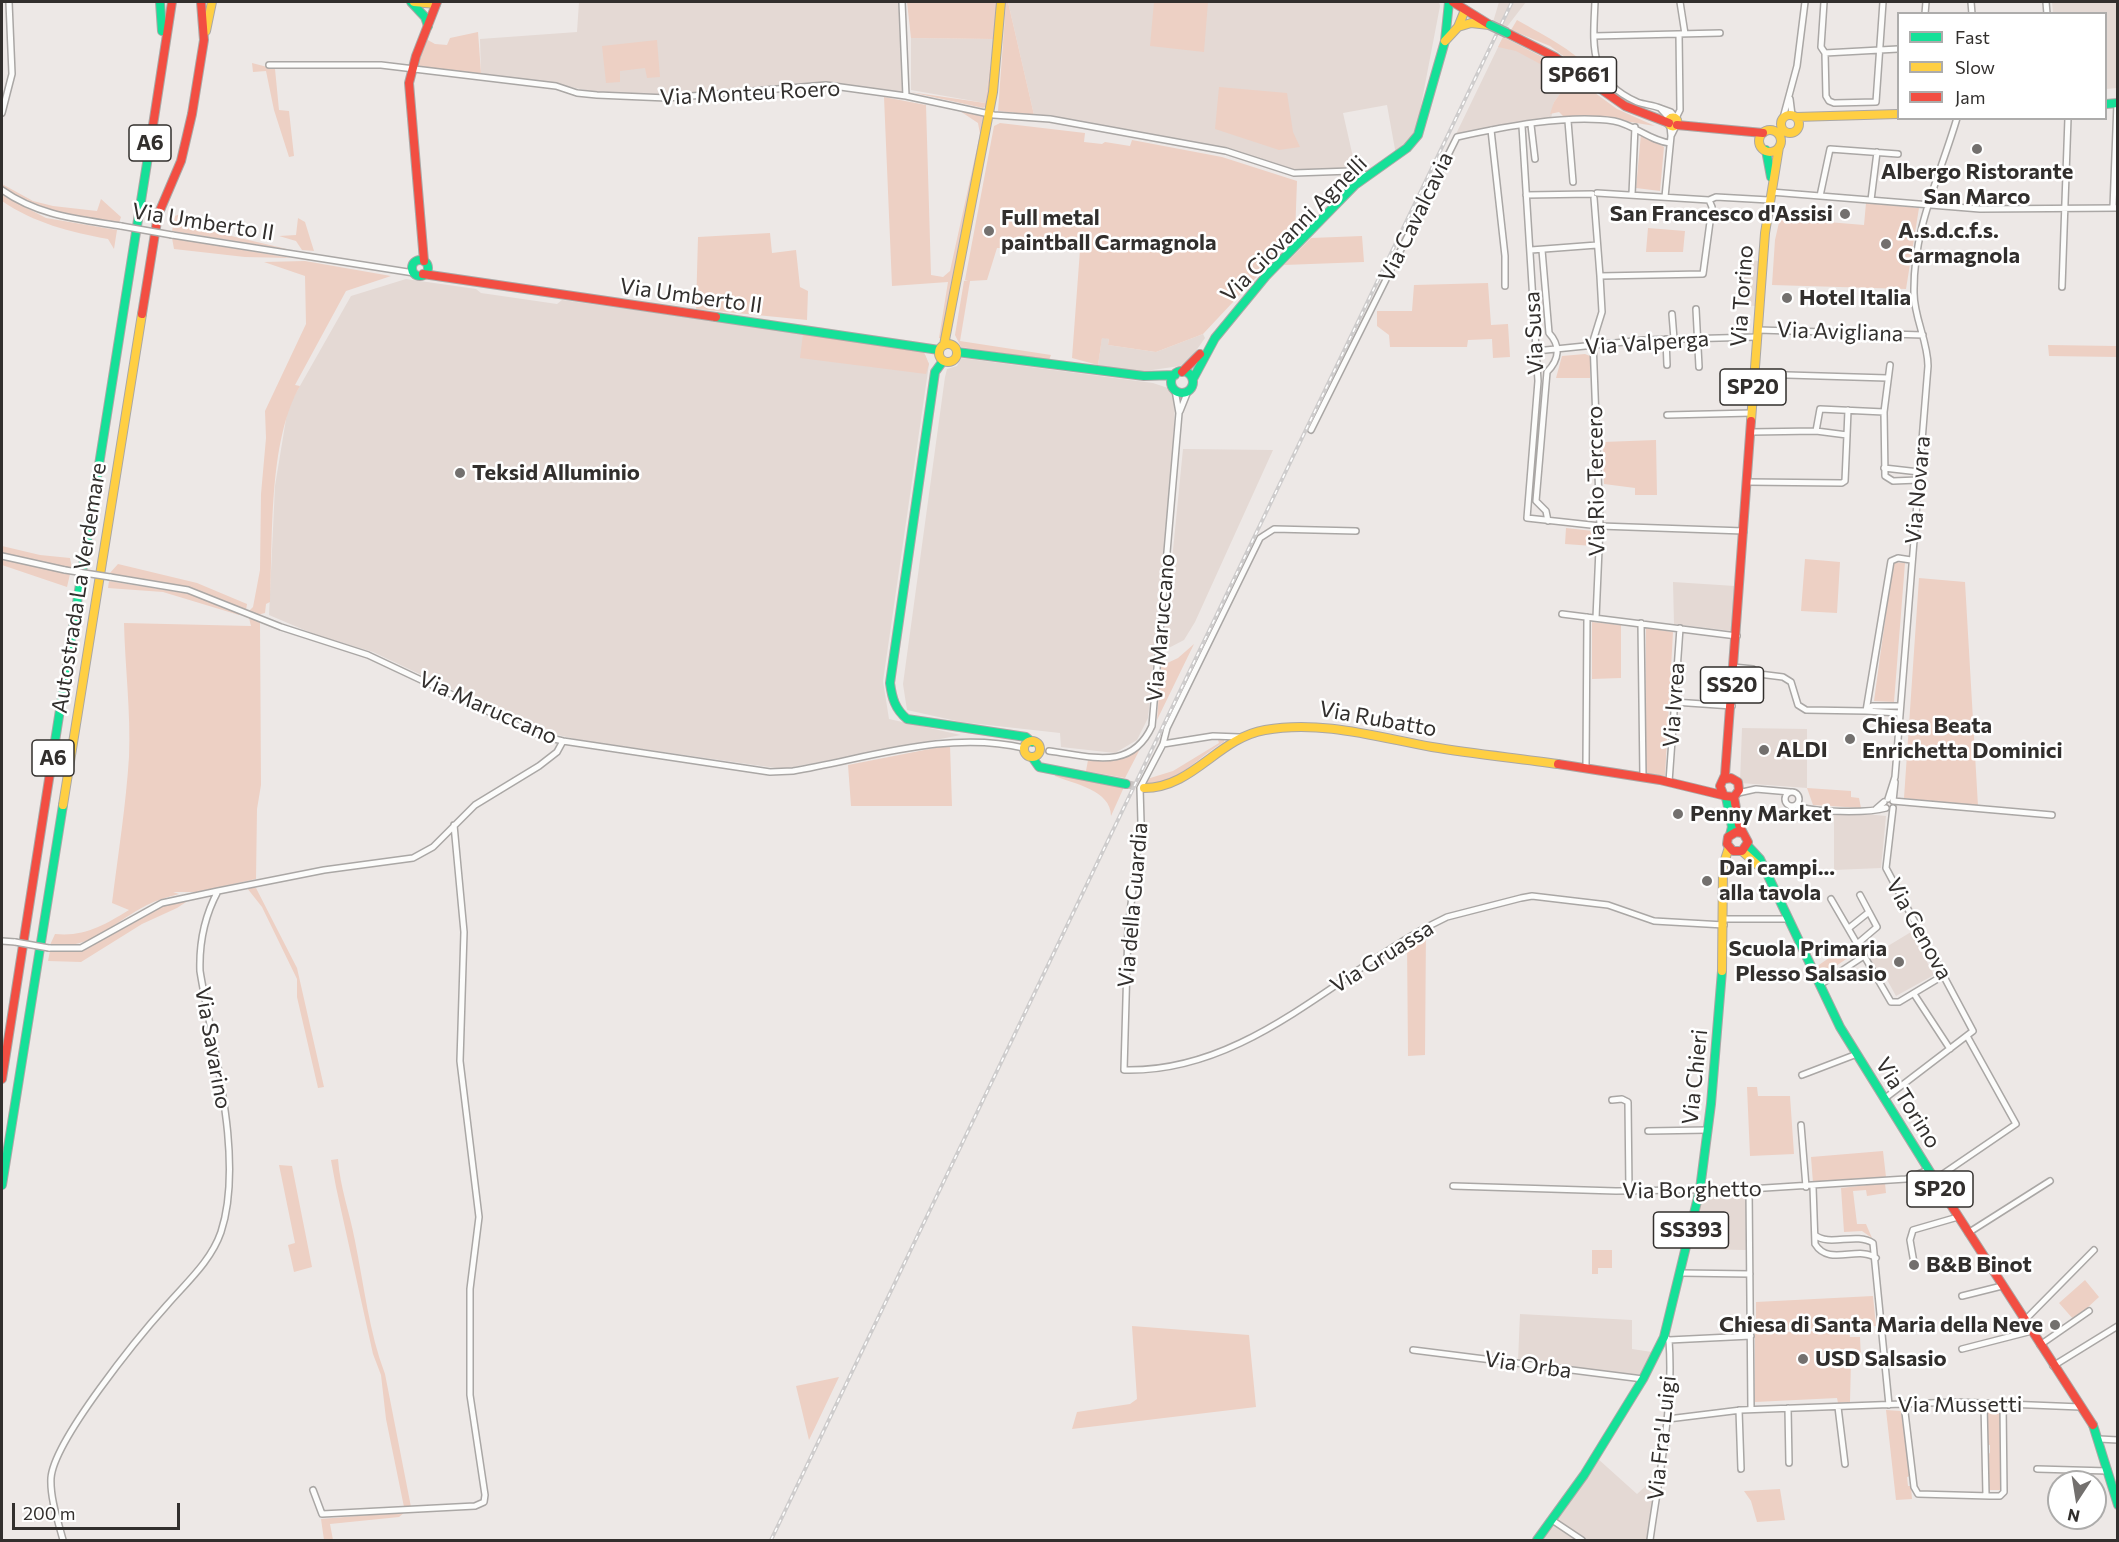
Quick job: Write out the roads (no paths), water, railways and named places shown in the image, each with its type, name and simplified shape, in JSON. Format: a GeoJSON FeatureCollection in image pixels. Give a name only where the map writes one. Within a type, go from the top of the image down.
{"type":"FeatureCollection","features":[{"type":"Feature","properties":{"kind":"main road"},"geometry":{"type":"LineString","coordinates":[[160,2],[163,46]]}},
{"type":"Feature","properties":{"kind":"main road","name":"A6"},"geometry":{"type":"LineString","coordinates":[[163,46],[172,2]]}},
{"type":"Feature","properties":{"kind":"main road","name":"Autostrada La Verdemare"},"geometry":{"type":"LineString","coordinates":[[2,1185],[158,215],[184,149],[204,40],[201,2]]}},
{"type":"Feature","properties":{"kind":"main road"},"geometry":{"type":"LineString","coordinates":[[204,40],[212,2]]}},
{"type":"Feature","properties":{"kind":"main road"},"geometry":{"type":"LineString","coordinates":[[413,2],[425,5],[436,2]]}},
{"type":"Feature","properties":{"kind":"main road"},"geometry":{"type":"LineString","coordinates":[[413,2],[425,17],[428,26]]}},
{"type":"Feature","properties":{"kind":"main road"},"geometry":{"type":"LineString","coordinates":[[418,267],[410,106],[412,69],[436,2]]}},
{"type":"Feature","properties":{"kind":"main road"},"geometry":{"type":"LineString","coordinates":[[1003,2],[992,114],[948,348],[935,372],[890,683],[895,707],[907,719],[1026,737],[1039,750],[1032,757]]}},
{"type":"Feature","properties":{"kind":"main road","name":"SP661"},"geometry":{"type":"LineString","coordinates":[[1451,2],[1562,62],[1620,105],[1649,117],[1732,130]]}},
{"type":"Feature","properties":{"kind":"main road","name":"Via Giovanni Agnelli"},"geometry":{"type":"LineString","coordinates":[[1188,391],[1192,387],[1193,379],[1207,347],[1218,331],[1300,241],[1367,175],[1410,147],[1418,135],[1445,41],[1451,2]]}},
{"type":"Feature","properties":{"kind":"main road"},"geometry":{"type":"LineString","coordinates":[[1445,41],[1458,27],[1464,9],[1454,9],[1449,18]]}},
{"type":"Feature","properties":{"kind":"main road"},"geometry":{"type":"LineString","coordinates":[[1458,27],[1471,23],[1490,25]]}},
{"type":"Feature","properties":{"kind":"main road","name":"Autostrada La Verdemare"},"geometry":{"type":"LineString","coordinates":[[2,1079],[140,213],[163,46]]}},
{"type":"Feature","properties":{"kind":"main road"},"geometry":{"type":"LineString","coordinates":[[1732,130],[1763,133],[1773,130],[1788,118],[1897,114]]}},
{"type":"Feature","properties":{"kind":"main road"},"geometry":{"type":"LineString","coordinates":[[1732,130],[1760,142],[1766,150],[1773,151],[1799,127],[1824,117]]}},
{"type":"Feature","properties":{"kind":"main road"},"geometry":{"type":"LineString","coordinates":[[1788,118],[1799,127]]}},
{"type":"Feature","properties":{"kind":"main road"},"geometry":{"type":"LineString","coordinates":[[1788,118],[1782,129],[1790,134]]}},
{"type":"Feature","properties":{"kind":"main road"},"geometry":{"type":"LineString","coordinates":[[1773,130],[1779,134],[1780,144]]}},
{"type":"Feature","properties":{"kind":"main road"},"geometry":{"type":"LineString","coordinates":[[1760,142],[1763,133]]}},
{"type":"Feature","properties":{"kind":"main road","name":"Via Torino"},"geometry":{"type":"LineString","coordinates":[[1740,591],[1754,374],[1770,192],[1780,144]]}},
{"type":"Feature","properties":{"kind":"main road","name":"Via Torino"},"geometry":{"type":"LineString","coordinates":[[1766,150],[1770,192]]}},
{"type":"Feature","properties":{"kind":"main road","name":"Via Umberto II"},"geometry":{"type":"LineString","coordinates":[[418,267],[437,276],[1144,376],[1178,373]]}},
{"type":"Feature","properties":{"kind":"main road","name":"Via Giovanni Agnelli"},"geometry":{"type":"LineString","coordinates":[[1178,373],[1207,347]]}},
{"type":"Feature","properties":{"kind":"main road"},"geometry":{"type":"LineString","coordinates":[[943,361],[954,360],[948,348]]}},
{"type":"Feature","properties":{"kind":"main road"},"geometry":{"type":"LineString","coordinates":[[1174,388],[1178,373],[1193,379]]}},
{"type":"Feature","properties":{"kind":"main road","name":"Via Umberto II"},"geometry":{"type":"LineString","coordinates":[[1144,376],[1174,388],[1180,393],[1188,391]]}},
{"type":"Feature","properties":{"kind":"main road","name":"SS20"},"geometry":{"type":"LineString","coordinates":[[1730,835],[1732,827],[1730,788],[1732,706],[1740,591]]}},
{"type":"Feature","properties":{"kind":"main road","name":"Via Rubatto"},"geometry":{"type":"LineString","coordinates":[[1144,788],[1159,789],[1173,785],[1239,737],[1264,730],[1316,726],[1453,750],[1586,766],[1700,787],[1730,788]]}},
{"type":"Feature","properties":{"kind":"main road"},"geometry":{"type":"LineString","coordinates":[[1032,742],[1024,748],[1028,756],[1032,757],[1039,767],[1126,784]]}},
{"type":"Feature","properties":{"kind":"main road","name":"SS20"},"geometry":{"type":"LineString","coordinates":[[1730,788],[1742,833]]}},
{"type":"Feature","properties":{"kind":"main road"},"geometry":{"type":"LineString","coordinates":[[1730,835],[1736,832],[1742,833],[1748,839],[1738,849]]}},
{"type":"Feature","properties":{"kind":"main road","name":"Via Chieri"},"geometry":{"type":"LineString","coordinates":[[1537,1540],[1584,1475],[1666,1339],[1700,1189],[1708,1130],[1724,922],[1723,866],[1738,849],[1730,835]]}},
{"type":"Feature","properties":{"kind":"main road","name":"Via Torino"},"geometry":{"type":"LineString","coordinates":[[1738,849],[1763,870],[1818,986],[1857,1054],[1934,1180],[2081,1407],[2098,1439],[2118,1505]]}},
{"type":"Feature","properties":{"kind":"street"},"geometry":{"type":"LineString","coordinates":[[2,113],[12,74],[9,2]]}},
{"type":"Feature","properties":{"kind":"street"},"geometry":{"type":"LineString","coordinates":[[902,2],[906,96]]}},
{"type":"Feature","properties":{"kind":"street"},"geometry":{"type":"LineString","coordinates":[[1595,2],[1594,56],[1605,78],[1638,102],[1660,108],[1673,122]]}},
{"type":"Feature","properties":{"kind":"street"},"geometry":{"type":"LineString","coordinates":[[1665,197],[1673,122],[1680,107],[1682,34],[1680,2]]}},
{"type":"Feature","properties":{"kind":"street"},"geometry":{"type":"LineString","coordinates":[[1788,118],[1802,36],[1804,2]]}},
{"type":"Feature","properties":{"kind":"street"},"geometry":{"type":"LineString","coordinates":[[1824,2],[1821,47],[1825,53],[1826,96],[1829,101],[1876,102],[1883,2]]}},
{"type":"Feature","properties":{"kind":"street"},"geometry":{"type":"LineString","coordinates":[[1594,36],[1720,33]]}},
{"type":"Feature","properties":{"kind":"street"},"geometry":{"type":"LineString","coordinates":[[1825,53],[1897,49]]}},
{"type":"Feature","properties":{"kind":"street","name":"Via Monteu Roero"},"geometry":{"type":"LineString","coordinates":[[270,65],[381,65],[556,86],[577,93],[624,97],[667,98],[826,85],[906,96],[992,114],[1050,119],[1224,150],[1294,173],[1351,171],[1367,175]]}},
{"type":"Feature","properties":{"kind":"street"},"geometry":{"type":"LineString","coordinates":[[1526,195],[1632,194],[1709,200],[1716,197],[1770,192],[1980,210],[2115,208],[2118,103]]}},
{"type":"Feature","properties":{"kind":"street","name":"Via Novara"},"geometry":{"type":"LineString","coordinates":[[1890,805],[1896,791],[1899,710],[1928,366],[1914,296],[1914,278],[1917,251],[1928,206],[1956,120]]}},
{"type":"Feature","properties":{"kind":"street"},"geometry":{"type":"LineString","coordinates":[[2062,287],[2068,120]]}},
{"type":"Feature","properties":{"kind":"street"},"geometry":{"type":"LineString","coordinates":[[1568,121],[1573,182]]}},
{"type":"Feature","properties":{"kind":"street","name":"Via Cavalcavia"},"geometry":{"type":"LineString","coordinates":[[1311,430],[1454,140],[1491,130],[1568,121],[1614,122],[1635,127],[1660,142],[1670,143]]}},
{"type":"Feature","properties":{"kind":"street"},"geometry":{"type":"LineString","coordinates":[[1532,125],[1535,159]]}},
{"type":"Feature","properties":{"kind":"street","name":"Via Susa"},"geometry":{"type":"LineString","coordinates":[[1522,126],[1538,381],[1527,518],[1600,526],[1744,531]]}},
{"type":"Feature","properties":{"kind":"street"},"geometry":{"type":"LineString","coordinates":[[1632,194],[1635,127]]}},
{"type":"Feature","properties":{"kind":"street"},"geometry":{"type":"LineString","coordinates":[[1491,130],[1505,256],[1505,286]]}},
{"type":"Feature","properties":{"kind":"street"},"geometry":{"type":"LineString","coordinates":[[1820,196],[1830,149],[1899,154]]}},
{"type":"Feature","properties":{"kind":"street"},"geometry":{"type":"LineString","coordinates":[[1871,200],[1877,152]]}},
{"type":"Feature","properties":{"kind":"street","name":"Via Umberto II"},"geometry":{"type":"LineString","coordinates":[[2,190],[24,204],[47,214],[172,235],[418,267]]}},
{"type":"Feature","properties":{"kind":"street","name":"Via Rio Tercero"},"geometry":{"type":"LineString","coordinates":[[1595,195],[1602,312],[1593,344],[1600,526],[1596,618]]}},
{"type":"Feature","properties":{"kind":"street"},"geometry":{"type":"LineString","coordinates":[[1600,276],[1703,274],[1712,207],[1709,200]]}},
{"type":"Feature","properties":{"kind":"street"},"geometry":{"type":"LineString","coordinates":[[1531,250],[1597,245]]}},
{"type":"Feature","properties":{"kind":"street","name":"Via Susa"},"geometry":{"type":"LineString","coordinates":[[1542,250],[1549,333],[1554,338],[1557,350],[1555,365],[1547,372],[1536,501],[1546,511],[1548,520]]}},
{"type":"Feature","properties":{"kind":"street"},"geometry":{"type":"LineString","coordinates":[[1696,309],[1699,367]]}},
{"type":"Feature","properties":{"kind":"street"},"geometry":{"type":"LineString","coordinates":[[1672,314],[1674,339]]}},
{"type":"Feature","properties":{"kind":"street","name":"Via Avigliana"},"geometry":{"type":"LineString","coordinates":[[1758,334],[1923,335]]}},
{"type":"Feature","properties":{"kind":"street","name":"Via Valperga"},"geometry":{"type":"LineString","coordinates":[[1536,351],[1580,348],[1593,344],[1758,334]]}},
{"type":"Feature","properties":{"kind":"street"},"geometry":{"type":"LineString","coordinates":[[1666,339],[1667,365]]}},
{"type":"Feature","properties":{"kind":"street"},"geometry":{"type":"LineString","coordinates":[[1890,365],[1884,412],[1885,476],[1893,481],[1918,480]]}},
{"type":"Feature","properties":{"kind":"street"},"geometry":{"type":"LineString","coordinates":[[1754,374],[1887,378]]}},
{"type":"Feature","properties":{"kind":"street","name":"Via Maruccano"},"geometry":{"type":"LineString","coordinates":[[1049,751],[1118,758],[1131,753],[1140,746],[1152,726],[1179,413],[1174,388]]}},
{"type":"Feature","properties":{"kind":"street","name":"Via Maruccano"},"geometry":{"type":"LineString","coordinates":[[1179,413],[1188,391]]}},
{"type":"Feature","properties":{"kind":"street"},"geometry":{"type":"LineString","coordinates":[[1816,431],[1820,410],[1884,412]]}},
{"type":"Feature","properties":{"kind":"street"},"geometry":{"type":"LineString","coordinates":[[1747,482],[1842,483],[1845,481],[1848,410]]}},
{"type":"Feature","properties":{"kind":"street"},"geometry":{"type":"LineString","coordinates":[[1667,415],[1752,413]]}},
{"type":"Feature","properties":{"kind":"street"},"geometry":{"type":"LineString","coordinates":[[1750,432],[1816,431],[1847,435]]}},
{"type":"Feature","properties":{"kind":"street"},"geometry":{"type":"LineString","coordinates":[[1884,468],[1919,472]]}},
{"type":"Feature","properties":{"kind":"street","name":"Via della Guardia"},"geometry":{"type":"LineString","coordinates":[[1124,1070],[1128,929],[1141,822],[1140,788],[1260,538],[1274,529],[1356,531]]}},
{"type":"Feature","properties":{"kind":"street","name":"Via Maruccano"},"geometry":{"type":"LineString","coordinates":[[2,556],[65,570],[188,590],[211,597],[281,627],[368,655],[538,735],[563,741],[770,772],[793,771],[948,742],[982,741],[1024,748]]}},
{"type":"Feature","properties":{"kind":"street"},"geometry":{"type":"LineString","coordinates":[[1866,711],[1891,561],[1898,558],[1911,560]]}},
{"type":"Feature","properties":{"kind":"street"},"geometry":{"type":"LineString","coordinates":[[1562,614],[1737,636]]}},
{"type":"Feature","properties":{"kind":"street"},"geometry":{"type":"LineString","coordinates":[[1586,766],[1587,617]]}},
{"type":"Feature","properties":{"kind":"street"},"geometry":{"type":"LineString","coordinates":[[1641,623],[1643,777]]}},
{"type":"Feature","properties":{"kind":"street","name":"Via Ivrea"},"geometry":{"type":"LineString","coordinates":[[1668,782],[1680,628]]}},
{"type":"Feature","properties":{"kind":"street"},"geometry":{"type":"LineString","coordinates":[[1735,670],[1788,679],[1793,684],[1798,705],[1806,710],[1866,711],[1872,706],[1899,710]]}},
{"type":"Feature","properties":{"kind":"street"},"geometry":{"type":"LineString","coordinates":[[1674,702],[1732,706]]}},
{"type":"Feature","properties":{"kind":"street"},"geometry":{"type":"LineString","coordinates":[[1163,744],[1213,736],[1239,737]]}},
{"type":"Feature","properties":{"kind":"street"},"geometry":{"type":"LineString","coordinates":[[2,941],[50,948],[81,948],[162,903],[324,870],[413,858],[433,847],[454,825],[493,792],[539,766],[557,752],[563,741]]}},
{"type":"Feature","properties":{"kind":"street"},"geometry":{"type":"LineString","coordinates":[[1730,788],[1773,790],[1787,795],[1796,793],[1799,798],[1817,809]]}},
{"type":"Feature","properties":{"kind":"street"},"geometry":{"type":"LineString","coordinates":[[1787,795],[1787,804],[1817,809],[1872,811],[1903,802],[2052,815]]}},
{"type":"Feature","properties":{"kind":"street"},"geometry":{"type":"LineString","coordinates":[[1796,805],[1799,798]]}},
{"type":"Feature","properties":{"kind":"street","name":"Via Genova"},"geometry":{"type":"LineString","coordinates":[[1890,805],[1886,868],[1972,1025],[1973,1030],[1968,1035],[2016,1124],[1934,1180]]}},
{"type":"Feature","properties":{"kind":"street"},"geometry":{"type":"LineString","coordinates":[[313,1490],[322,1515],[475,1506],[484,1502],[485,1495],[470,1395],[470,1289],[479,1217],[460,1061],[464,932],[454,825]]}},
{"type":"Feature","properties":{"kind":"street","name":"Via Savarino"},"geometry":{"type":"LineString","coordinates":[[63,1540],[51,1486],[56,1459],[94,1399],[128,1353],[207,1259],[223,1225],[228,1187],[227,1131],[200,971],[199,951],[204,925],[218,891]]}},
{"type":"Feature","properties":{"kind":"street"},"geometry":{"type":"LineString","coordinates":[[1857,944],[1877,927],[1860,895]]}},
{"type":"Feature","properties":{"kind":"street","name":"Via Gruassa"},"geometry":{"type":"LineString","coordinates":[[1124,1070],[1195,1062],[1238,1045],[1300,1009],[1427,927],[1447,917],[1521,898],[1532,896],[1608,905],[1654,921],[1724,922],[1786,918]]}},
{"type":"Feature","properties":{"kind":"street"},"geometry":{"type":"LineString","coordinates":[[1831,899],[1891,1002],[1899,1002],[1944,975]]}},
{"type":"Feature","properties":{"kind":"street"},"geometry":{"type":"LineString","coordinates":[[1849,928],[1869,912]]}},
{"type":"Feature","properties":{"kind":"street"},"geometry":{"type":"LineString","coordinates":[[1818,986],[1864,956]]}},
{"type":"Feature","properties":{"kind":"street"},"geometry":{"type":"LineString","coordinates":[[1914,994],[1950,1049]]}},
{"type":"Feature","properties":{"kind":"street"},"geometry":{"type":"LineString","coordinates":[[1884,1099],[1968,1035]]}},
{"type":"Feature","properties":{"kind":"street"},"geometry":{"type":"LineString","coordinates":[[1802,1075],[1857,1054]]}},
{"type":"Feature","properties":{"kind":"street"},"geometry":{"type":"LineString","coordinates":[[1611,1100],[1622,1099],[1628,1102],[1629,1190]]}},
{"type":"Feature","properties":{"kind":"street"},"geometry":{"type":"LineString","coordinates":[[1801,1125],[1806,1187]]}},
{"type":"Feature","properties":{"kind":"street"},"geometry":{"type":"LineString","coordinates":[[1648,1131],[1708,1130]]}},
{"type":"Feature","properties":{"kind":"street","name":"Via Borghetto"},"geometry":{"type":"LineString","coordinates":[[1453,1186],[1629,1190],[1813,1187],[1906,1179],[1928,1170]]}},
{"type":"Feature","properties":{"kind":"street"},"geometry":{"type":"LineString","coordinates":[[1968,1233],[2050,1181]]}},
{"type":"Feature","properties":{"kind":"street"},"geometry":{"type":"LineString","coordinates":[[1813,1187],[1815,1235],[1818,1248],[1827,1255],[1866,1254],[1876,1258]]}},
{"type":"Feature","properties":{"kind":"street"},"geometry":{"type":"LineString","coordinates":[[1749,1189],[1751,1409]]}},
{"type":"Feature","properties":{"kind":"street"},"geometry":{"type":"LineString","coordinates":[[1914,1263],[1910,1240],[1913,1230],[1958,1217]]}},
{"type":"Feature","properties":{"kind":"street"},"geometry":{"type":"LineString","coordinates":[[1815,1235],[1821,1239],[1868,1239],[1873,1243],[1889,1405]]}},
{"type":"Feature","properties":{"kind":"street"},"geometry":{"type":"LineString","coordinates":[[1818,1248],[1821,1239]]}},
{"type":"Feature","properties":{"kind":"street"},"geometry":{"type":"LineString","coordinates":[[1866,1254],[1868,1239]]}},
{"type":"Feature","properties":{"kind":"street"},"geometry":{"type":"LineString","coordinates":[[2025,1320],[2094,1250]]}},
{"type":"Feature","properties":{"kind":"street"},"geometry":{"type":"LineString","coordinates":[[1681,1273],[1750,1274]]}},
{"type":"Feature","properties":{"kind":"street"},"geometry":{"type":"LineString","coordinates":[[1962,1296],[2002,1286]]}},
{"type":"Feature","properties":{"kind":"street"},"geometry":{"type":"LineString","coordinates":[[2040,1345],[2089,1311]]}},
{"type":"Feature","properties":{"kind":"street"},"geometry":{"type":"LineString","coordinates":[[2053,1366],[2118,1326]]}},
{"type":"Feature","properties":{"kind":"street"},"geometry":{"type":"LineString","coordinates":[[1962,1349],[2032,1331]]}},
{"type":"Feature","properties":{"kind":"street"},"geometry":{"type":"LineString","coordinates":[[1666,1339],[1751,1336]]}},
{"type":"Feature","properties":{"kind":"street","name":"Via Fra' Luigi"},"geometry":{"type":"LineString","coordinates":[[1650,1540],[1668,1419],[1666,1339]]}},
{"type":"Feature","properties":{"kind":"street","name":"Via Orba"},"geometry":{"type":"LineString","coordinates":[[1413,1350],[1643,1379]]}},
{"type":"Feature","properties":{"kind":"street"},"geometry":{"type":"LineString","coordinates":[[1984,1403],[1986,1496]]}},
{"type":"Feature","properties":{"kind":"street","name":"Via Mussetti"},"geometry":{"type":"LineString","coordinates":[[1668,1419],[1751,1409],[1905,1404],[1984,1403],[2081,1407]]}},
{"type":"Feature","properties":{"kind":"street"},"geometry":{"type":"LineString","coordinates":[[1905,1404],[1914,1487],[1918,1494],[2000,1496],[2003,1493],[2003,1404]]}},
{"type":"Feature","properties":{"kind":"street"},"geometry":{"type":"LineString","coordinates":[[1838,1407],[1845,1464]]}},
{"type":"Feature","properties":{"kind":"street"},"geometry":{"type":"LineString","coordinates":[[1788,1408],[1789,1463]]}},
{"type":"Feature","properties":{"kind":"street"},"geometry":{"type":"LineString","coordinates":[[1738,1410],[1741,1469]]}},
{"type":"Feature","properties":{"kind":"street"},"geometry":{"type":"LineString","coordinates":[[2098,1439],[2118,1440]]}},
{"type":"Feature","properties":{"kind":"street"},"geometry":{"type":"LineString","coordinates":[[2037,1469],[2108,1471]]}},
{"type":"Feature","properties":{"kind":"street"},"geometry":{"type":"LineString","coordinates":[[1552,1520],[1582,1540]]}},
{"type":"Feature","properties":{"kind":"tunnel"},"geometry":{"type":"LineString","coordinates":[[1126,784],[1144,788]]}},
{"type":"Feature","properties":{"kind":"railway"},"geometry":{"type":"LineString","coordinates":[[771,1540],[1512,2]]}},
{"type":"Feature","properties":{"kind":"place","name":"Albergo Ristorante San Marco"},"geometry":{"type":"Point","coordinates":[1977,149]}},
{"type":"Feature","properties":{"kind":"place","name":"San Francesco d'Assisi"},"geometry":{"type":"Point","coordinates":[1845,214]}},
{"type":"Feature","properties":{"kind":"place","name":"Full metal paintball Carmagnola"},"geometry":{"type":"Point","coordinates":[989,231]}},
{"type":"Feature","properties":{"kind":"place","name":"A.s.d.c.f.s. Carmagnola"},"geometry":{"type":"Point","coordinates":[1886,244]}},
{"type":"Feature","properties":{"kind":"place","name":"Hotel Italia"},"geometry":{"type":"Point","coordinates":[1787,298]}},
{"type":"Feature","properties":{"kind":"place","name":"Teksid Alluminio"},"geometry":{"type":"Point","coordinates":[460,473]}},
{"type":"Feature","properties":{"kind":"place","name":"Chiesa Beata Enrichetta Dominici"},"geometry":{"type":"Point","coordinates":[1850,739]}},
{"type":"Feature","properties":{"kind":"place","name":"ALDI"},"geometry":{"type":"Point","coordinates":[1764,750]}},
{"type":"Feature","properties":{"kind":"place","name":"Penny Market"},"geometry":{"type":"Point","coordinates":[1678,814]}},
{"type":"Feature","properties":{"kind":"place","name":"Dai campi... alla tavola"},"geometry":{"type":"Point","coordinates":[1707,881]}},
{"type":"Feature","properties":{"kind":"place","name":"Scuola Primaria Plesso Salsasio"},"geometry":{"type":"Point","coordinates":[1899,962]}},
{"type":"Feature","properties":{"kind":"place","name":"B&B Binot"},"geometry":{"type":"Point","coordinates":[1914,1265]}},
{"type":"Feature","properties":{"kind":"place","name":"Chiesa di Santa Maria della Neve"},"geometry":{"type":"Point","coordinates":[2055,1325]}},
{"type":"Feature","properties":{"kind":"place","name":"USD Salsasio"},"geometry":{"type":"Point","coordinates":[1803,1359]}}]}
